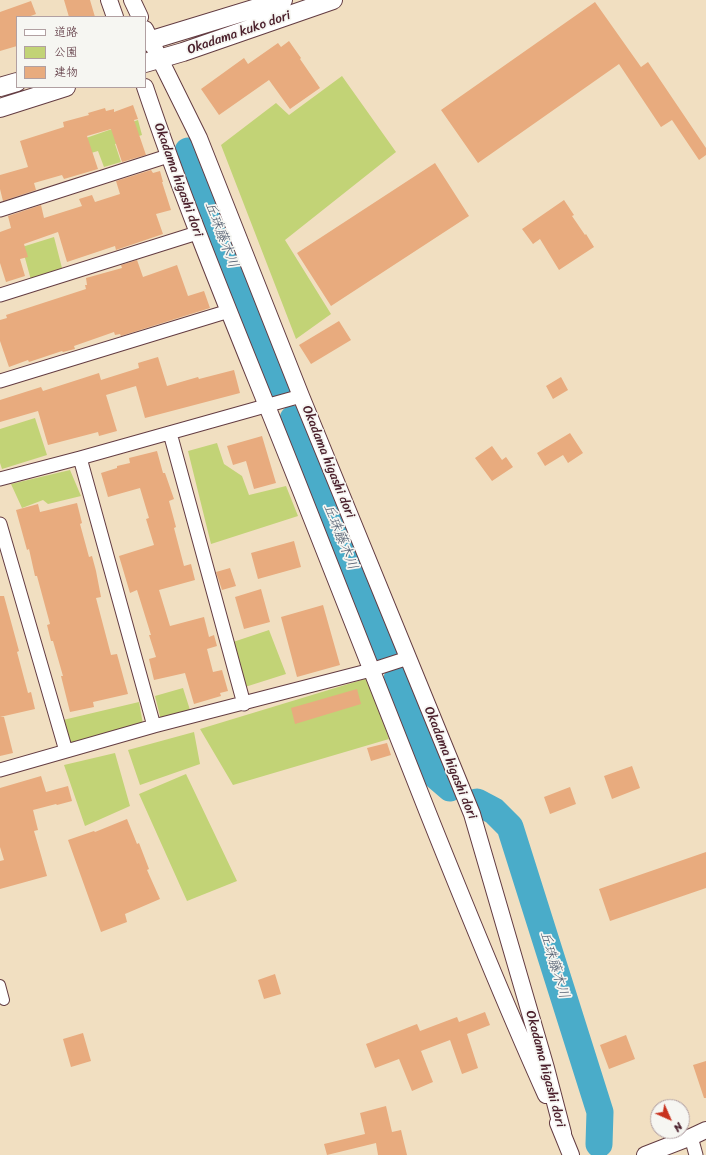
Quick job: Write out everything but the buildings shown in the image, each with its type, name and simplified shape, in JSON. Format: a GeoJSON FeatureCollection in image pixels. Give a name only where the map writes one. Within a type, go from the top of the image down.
{"type":"FeatureCollection","features":[{"type":"Feature","properties":{"kind":"main road","name":"Okadama kuko dori"},"geometry":{"type":"LineString","coordinates":[[147,37],[283,0]]}},
{"type":"Feature","properties":{"kind":"main road","name":"Okadama kuko dori"},"geometry":{"type":"LineString","coordinates":[[152,61],[183,52],[333,0]]}},
{"type":"Feature","properties":{"kind":"main road"},"geometry":{"type":"LineString","coordinates":[[0,88],[16,82]]}},
{"type":"Feature","properties":{"kind":"main road"},"geometry":{"type":"LineString","coordinates":[[0,108],[63,88]]}},
{"type":"Feature","properties":{"kind":"street"},"geometry":{"type":"LineString","coordinates":[[110,0],[115,16]]}},
{"type":"Feature","properties":{"kind":"street"},"geometry":{"type":"LineString","coordinates":[[132,0],[140,16]]}},
{"type":"Feature","properties":{"kind":"street","name":"Okadama higashi dori"},"geometry":{"type":"LineString","coordinates":[[147,37],[152,61],[199,138],[301,396],[472,814],[546,1068],[563,1133]]}},
{"type":"Feature","properties":{"kind":"street","name":"Okadama higashi dori"},"geometry":{"type":"LineString","coordinates":[[145,88],[168,156],[197,233],[268,406],[371,670],[517,1031],[563,1133]]}},
{"type":"Feature","properties":{"kind":"street"},"geometry":{"type":"LineString","coordinates":[[0,210],[168,156]]}},
{"type":"Feature","properties":{"kind":"street"},"geometry":{"type":"LineString","coordinates":[[0,295],[197,233]]}},
{"type":"Feature","properties":{"kind":"street"},"geometry":{"type":"LineString","coordinates":[[0,382],[229,311]]}},
{"type":"Feature","properties":{"kind":"street"},"geometry":{"type":"LineString","coordinates":[[0,479],[301,396]]}},
{"type":"Feature","properties":{"kind":"street"},"geometry":{"type":"LineString","coordinates":[[170,433],[244,704]]}},
{"type":"Feature","properties":{"kind":"street"},"geometry":{"type":"LineString","coordinates":[[80,458],[154,726]]}},
{"type":"Feature","properties":{"kind":"street"},"geometry":{"type":"LineString","coordinates":[[0,524],[66,751]]}},
{"type":"Feature","properties":{"kind":"street"},"geometry":{"type":"LineString","coordinates":[[0,770],[154,726],[371,670],[408,658]]}},
{"type":"Feature","properties":{"kind":"street"},"geometry":{"type":"LineString","coordinates":[[0,985],[4,1000]]}},
{"type":"Feature","properties":{"kind":"street"},"geometry":{"type":"LineString","coordinates":[[645,1155],[706,1130]]}},
{"type":"Feature","properties":{"kind":"street"},"geometry":{"type":"LineString","coordinates":[[563,1133],[571,1155]]}},
{"type":"Feature","properties":{"kind":"street"},"geometry":{"type":"LineString","coordinates":[[691,1137],[696,1155]]}},
{"type":"Feature","properties":{"kind":"green space"},"geometry":{"type":"Polygon","coordinates":[[[342,76],[396,152],[285,240],[331,314],[296,339],[221,145],[276,103],[289,115],[342,76]]]}},
{"type":"Feature","properties":{"kind":"green space"},"geometry":{"type":"Polygon","coordinates":[[[138,120],[142,135],[115,144],[121,162],[104,167],[98,151],[91,153],[86,138],[138,120]]]}},
{"type":"Feature","properties":{"kind":"green space"},"geometry":{"type":"Polygon","coordinates":[[[54,237],[62,268],[31,280],[22,247],[54,237]]]}},
{"type":"Feature","properties":{"kind":"green space"},"geometry":{"type":"Polygon","coordinates":[[[35,418],[47,455],[2,469],[0,463],[0,429],[35,418]]]}},
{"type":"Feature","properties":{"kind":"green space"},"geometry":{"type":"Polygon","coordinates":[[[217,443],[224,464],[242,476],[249,495],[286,486],[298,516],[211,544],[188,451],[217,443]]]}},
{"type":"Feature","properties":{"kind":"green space"},"geometry":{"type":"Polygon","coordinates":[[[70,470],[81,496],[48,504],[43,500],[22,508],[11,484],[70,470]]]}},
{"type":"Feature","properties":{"kind":"green space"},"geometry":{"type":"Polygon","coordinates":[[[269,630],[286,674],[245,687],[233,642],[269,630]]]}},
{"type":"Feature","properties":{"kind":"green space"},"geometry":{"type":"Polygon","coordinates":[[[368,678],[389,739],[233,785],[200,729],[368,678]]]}},
{"type":"Feature","properties":{"kind":"green space"},"geometry":{"type":"Polygon","coordinates":[[[183,688],[190,710],[161,720],[155,696],[183,688]]]}},
{"type":"Feature","properties":{"kind":"green space"},"geometry":{"type":"Polygon","coordinates":[[[139,702],[143,724],[70,743],[63,720],[139,702]]]}},
{"type":"Feature","properties":{"kind":"green space"},"geometry":{"type":"Polygon","coordinates":[[[194,732],[200,764],[140,785],[128,750],[194,732]]]}},
{"type":"Feature","properties":{"kind":"green space"},"geometry":{"type":"Polygon","coordinates":[[[115,753],[130,806],[85,826],[64,765],[115,753]]]}},
{"type":"Feature","properties":{"kind":"green space"},"geometry":{"type":"Polygon","coordinates":[[[186,774],[237,881],[187,901],[139,794],[186,774]]]}},
{"type":"Feature","properties":{"kind":"waterway","name":"丘珠藤木川"},"geometry":{"type":"LineString","coordinates":[[188,151],[280,387]]}},
{"type":"Feature","properties":{"kind":"waterway","name":"丘珠藤木川"},"geometry":{"type":"LineString","coordinates":[[293,419],[387,655]]}},
{"type":"Feature","properties":{"kind":"waterway","name":"丘珠藤木川"},"geometry":{"type":"LineString","coordinates":[[397,679],[436,776],[450,788]]}},
{"type":"Feature","properties":{"kind":"waterway","name":"丘珠藤木川"},"geometry":{"type":"LineString","coordinates":[[477,802],[494,811],[510,827],[600,1112],[599,1144]]}}]}
